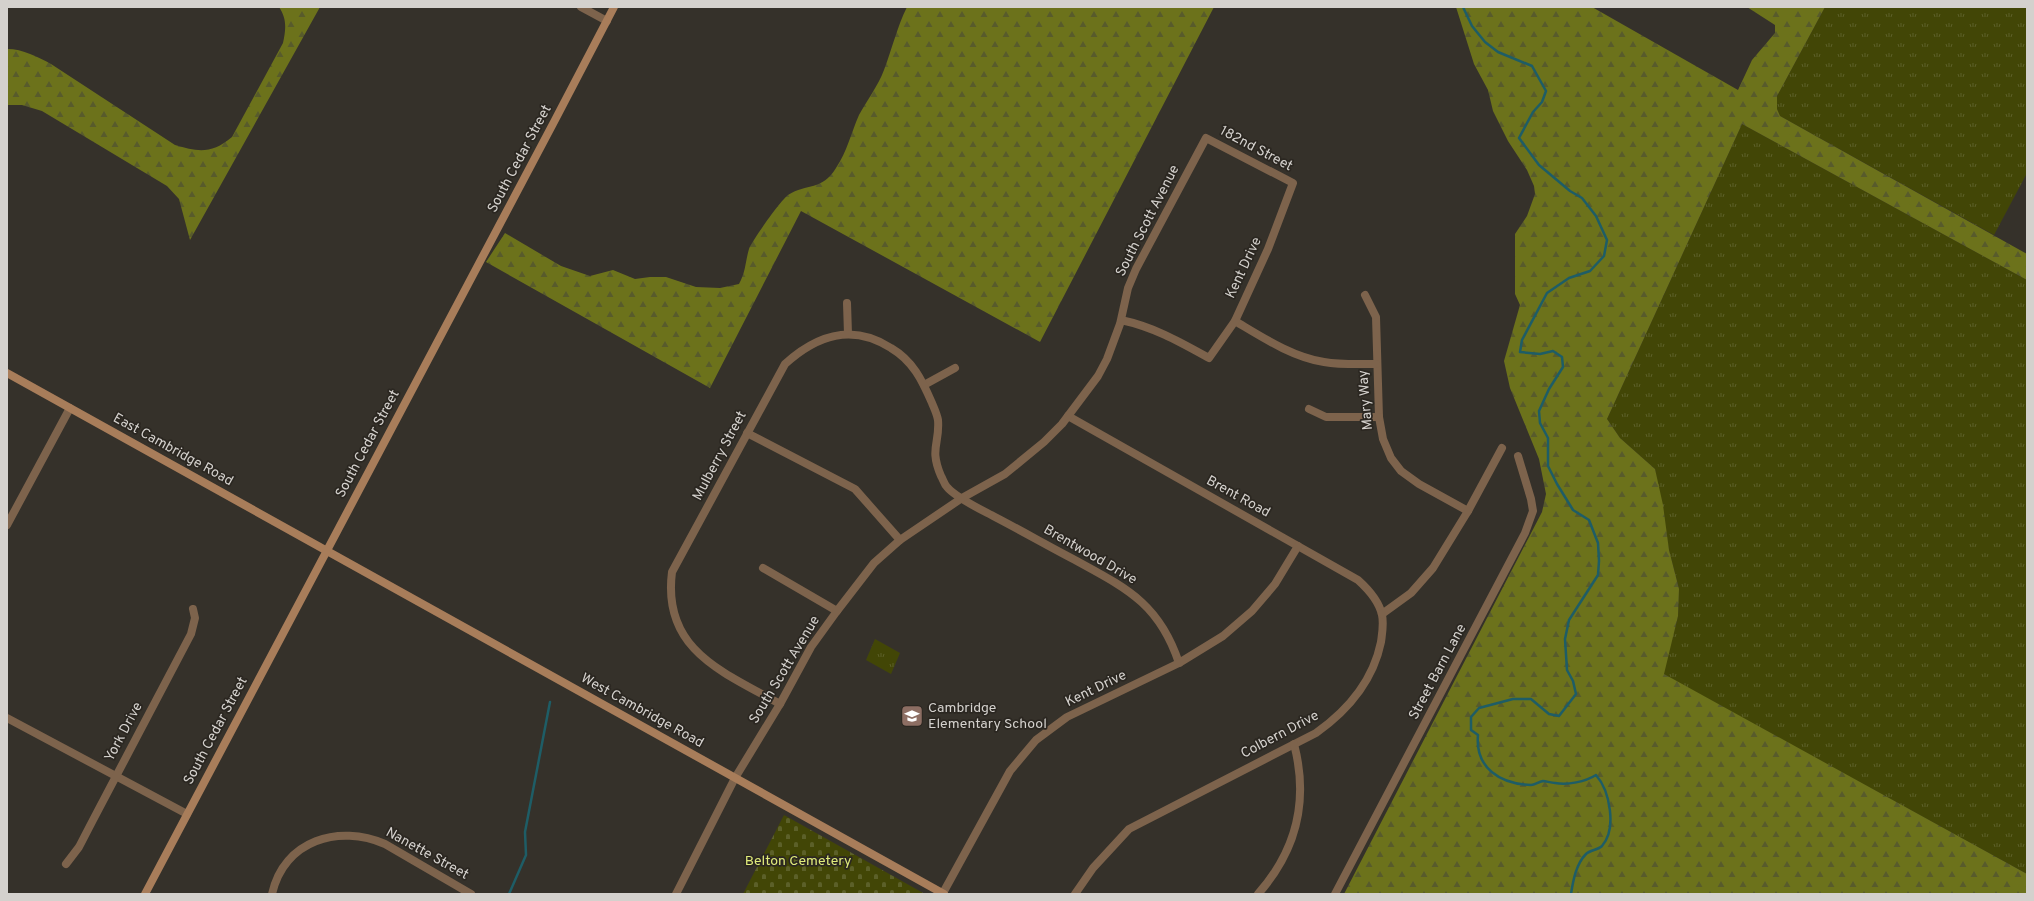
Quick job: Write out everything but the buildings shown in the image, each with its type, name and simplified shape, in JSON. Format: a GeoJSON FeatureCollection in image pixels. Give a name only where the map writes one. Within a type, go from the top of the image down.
{"type":"FeatureCollection","features":[{"type":"Feature","properties":{"kind":"street"},"geometry":{"type":"LineString","coordinates":[[581,7],[607,21]]}},
{"type":"Feature","properties":{"kind":"street","name":"South Cedar Street"},"geometry":{"type":"LineString","coordinates":[[145,894],[614,7]]}},
{"type":"Feature","properties":{"kind":"street","name":"182nd Street"},"geometry":{"type":"LineString","coordinates":[[1206,138],[1293,183]]}},
{"type":"Feature","properties":{"kind":"street","name":"South Scott Avenue"},"geometry":{"type":"LineString","coordinates":[[676,894],[735,778],[780,704],[811,647],[874,563],[900,540],[962,498],[1010,470],[1044,442],[1068,416],[1098,376],[1112,348],[1121,320],[1128,288],[1136,269],[1206,138]]}},
{"type":"Feature","properties":{"kind":"street","name":"Kent Drive"},"geometry":{"type":"LineString","coordinates":[[1121,320],[1168,335],[1209,358],[1235,321],[1268,249],[1293,183]]}},
{"type":"Feature","properties":{"kind":"street","name":"Mary Way"},"geometry":{"type":"LineString","coordinates":[[1365,295],[1376,317],[1376,364],[1379,417],[1383,439],[1391,458],[1401,471],[1419,484],[1468,511]]}},
{"type":"Feature","properties":{"kind":"street"},"geometry":{"type":"LineString","coordinates":[[847,303],[848,334]]}},
{"type":"Feature","properties":{"kind":"street"},"geometry":{"type":"LineString","coordinates":[[1235,321],[1278,346],[1299,355],[1324,362],[1376,364]]}},
{"type":"Feature","properties":{"kind":"street","name":"Brentwood Drive"},"geometry":{"type":"LineString","coordinates":[[785,364],[800,350],[824,338],[848,334],[864,336],[890,347],[910,363],[924,385],[938,418],[934,453],[936,464],[947,487],[962,498],[1123,586],[1149,609],[1160,623],[1169,638],[1179,663]]}},
{"type":"Feature","properties":{"kind":"street","name":"Mulberry Street"},"geometry":{"type":"LineString","coordinates":[[780,704],[717,668],[697,653],[689,644],[678,622],[671,597],[672,572],[785,364]]}},
{"type":"Feature","properties":{"kind":"street"},"geometry":{"type":"LineString","coordinates":[[924,385],[955,368]]}},
{"type":"Feature","properties":{"kind":"street","name":"East Cambridge Road"},"geometry":{"type":"LineString","coordinates":[[7,373],[326,550]]}},
{"type":"Feature","properties":{"kind":"street"},"geometry":{"type":"LineString","coordinates":[[7,525],[70,408]]}},
{"type":"Feature","properties":{"kind":"street"},"geometry":{"type":"LineString","coordinates":[[1309,409],[1326,417],[1379,417]]}},
{"type":"Feature","properties":{"kind":"street","name":"Brent Road"},"geometry":{"type":"LineString","coordinates":[[1068,416],[1358,580],[1370,592],[1382,614]]}},
{"type":"Feature","properties":{"kind":"street"},"geometry":{"type":"LineString","coordinates":[[747,433],[855,489],[900,540]]}},
{"type":"Feature","properties":{"kind":"street"},"geometry":{"type":"LineString","coordinates":[[1382,614],[1411,593],[1424,580],[1468,511],[1502,448]]}},
{"type":"Feature","properties":{"kind":"street","name":"Street Barn Lane"},"geometry":{"type":"LineString","coordinates":[[1335,894],[1525,533],[1533,511],[1531,499],[1518,456]]}},
{"type":"Feature","properties":{"kind":"street","name":"Kent Drive"},"geometry":{"type":"LineString","coordinates":[[944,894],[1010,771],[1036,740],[1067,718],[1179,663],[1223,636],[1252,611],[1275,584],[1298,546]]}},
{"type":"Feature","properties":{"kind":"street","name":"West Cambridge Road"},"geometry":{"type":"LineString","coordinates":[[326,550],[944,894]]}},
{"type":"Feature","properties":{"kind":"street"},"geometry":{"type":"LineString","coordinates":[[763,568],[837,611]]}},
{"type":"Feature","properties":{"kind":"street","name":"York Drive"},"geometry":{"type":"LineString","coordinates":[[66,864],[79,847],[191,634],[195,618],[193,609]]}},
{"type":"Feature","properties":{"kind":"street","name":"Colbern Drive"},"geometry":{"type":"LineString","coordinates":[[1075,894],[1093,868],[1129,828],[1316,733],[1332,722],[1358,693],[1372,668],[1380,647],[1383,630],[1382,614]]}},
{"type":"Feature","properties":{"kind":"street"},"geometry":{"type":"LineString","coordinates":[[7,718],[187,814]]}},
{"type":"Feature","properties":{"kind":"street"},"geometry":{"type":"LineString","coordinates":[[1258,894],[1280,866],[1295,831],[1301,795],[1301,777],[1294,744]]}},
{"type":"Feature","properties":{"kind":"street","name":"Nanette Street"},"geometry":{"type":"LineString","coordinates":[[272,894],[278,877],[296,854],[320,840],[345,834],[361,836],[385,844],[471,894]]}},
{"type":"Feature","properties":{"kind":"green space"},"geometry":{"type":"Polygon","coordinates":[[[279,7],[320,7],[190,240],[179,199],[167,186],[42,111],[22,105],[7,105],[7,49],[13,49],[36,56],[51,64],[175,145],[198,150],[211,149],[225,143],[232,137],[283,43],[285,24],[282,11],[279,7]]]}},
{"type":"Feature","properties":{"kind":"green space"},"geometry":{"type":"Polygon","coordinates":[[[907,7],[1214,7],[1040,342],[801,211],[710,388],[486,262],[505,233],[561,266],[590,276],[613,270],[635,279],[666,277],[696,287],[720,288],[739,284],[751,245],[760,230],[784,198],[795,191],[825,180],[831,175],[840,162],[859,115],[882,76],[900,22],[907,7]]]}},
{"type":"Feature","properties":{"kind":"green space"},"geometry":{"type":"Polygon","coordinates":[[[1456,7],[1592,7],[1738,90],[1752,60],[1775,33],[1775,25],[1747,7],[1825,7],[1777,96],[1777,109],[1780,116],[2027,254],[2027,280],[1742,124],[1607,419],[1620,438],[1655,469],[1663,505],[1669,550],[1679,589],[1678,616],[1664,674],[2027,874],[2027,894],[1344,894],[1542,512],[1546,494],[1539,459],[1510,388],[1504,361],[1520,305],[1515,294],[1515,234],[1527,216],[1535,194],[1534,186],[1527,170],[1508,141],[1493,111],[1488,90],[1474,64],[1456,7]]]}},
{"type":"Feature","properties":{"kind":"green space"},"geometry":{"type":"Polygon","coordinates":[[[1825,7],[2027,7],[2027,173],[1994,235],[1780,116],[1777,109],[1777,96],[1825,7]]]}},
{"type":"Feature","properties":{"kind":"green space"},"geometry":{"type":"Polygon","coordinates":[[[1742,124],[2027,280],[2027,874],[1663,674],[1678,616],[1679,589],[1669,550],[1655,469],[1620,438],[1607,419],[1742,124]]]}},
{"type":"Feature","properties":{"kind":"green space"},"geometry":{"type":"Polygon","coordinates":[[[875,639],[900,653],[891,674],[866,660],[875,639]]]}},
{"type":"Feature","properties":{"kind":"green space","name":"Belton Cemetery"},"geometry":{"type":"Polygon","coordinates":[[[784,815],[925,894],[743,894],[784,815]]]}},
{"type":"Feature","properties":{"kind":"waterway"},"geometry":{"type":"LineString","coordinates":[[1463,7],[1472,26],[1485,42],[1498,52],[1532,66],[1546,91],[1542,102],[1533,112],[1519,138],[1539,165],[1570,191],[1582,198],[1596,216],[1607,240],[1604,256],[1590,271],[1569,278],[1547,293],[1522,340],[1520,352],[1540,354],[1553,351],[1562,357],[1563,367],[1549,389],[1539,411],[1540,423],[1548,438],[1548,466],[1573,510],[1589,520],[1598,543],[1598,575],[1569,620],[1565,639],[1567,670],[1573,681],[1576,694],[1559,716],[1549,714],[1531,699],[1513,699],[1479,708],[1471,717],[1471,730],[1478,735],[1478,747],[1481,757],[1485,765],[1500,777],[1520,784],[1534,785],[1543,781],[1565,784],[1587,779],[1596,775],[1601,782],[1605,790],[1610,810],[1607,839],[1602,846],[1588,853],[1583,858],[1577,868],[1571,894]]}},
{"type":"Feature","properties":{"kind":"waterway"},"geometry":{"type":"LineString","coordinates":[[509,894],[526,855],[525,832],[550,702]]}},
{"type":"Feature","properties":{"kind":"place","name":"Cambridge Elementary School"},"geometry":{"type":"Point","coordinates":[912,716]}}]}
